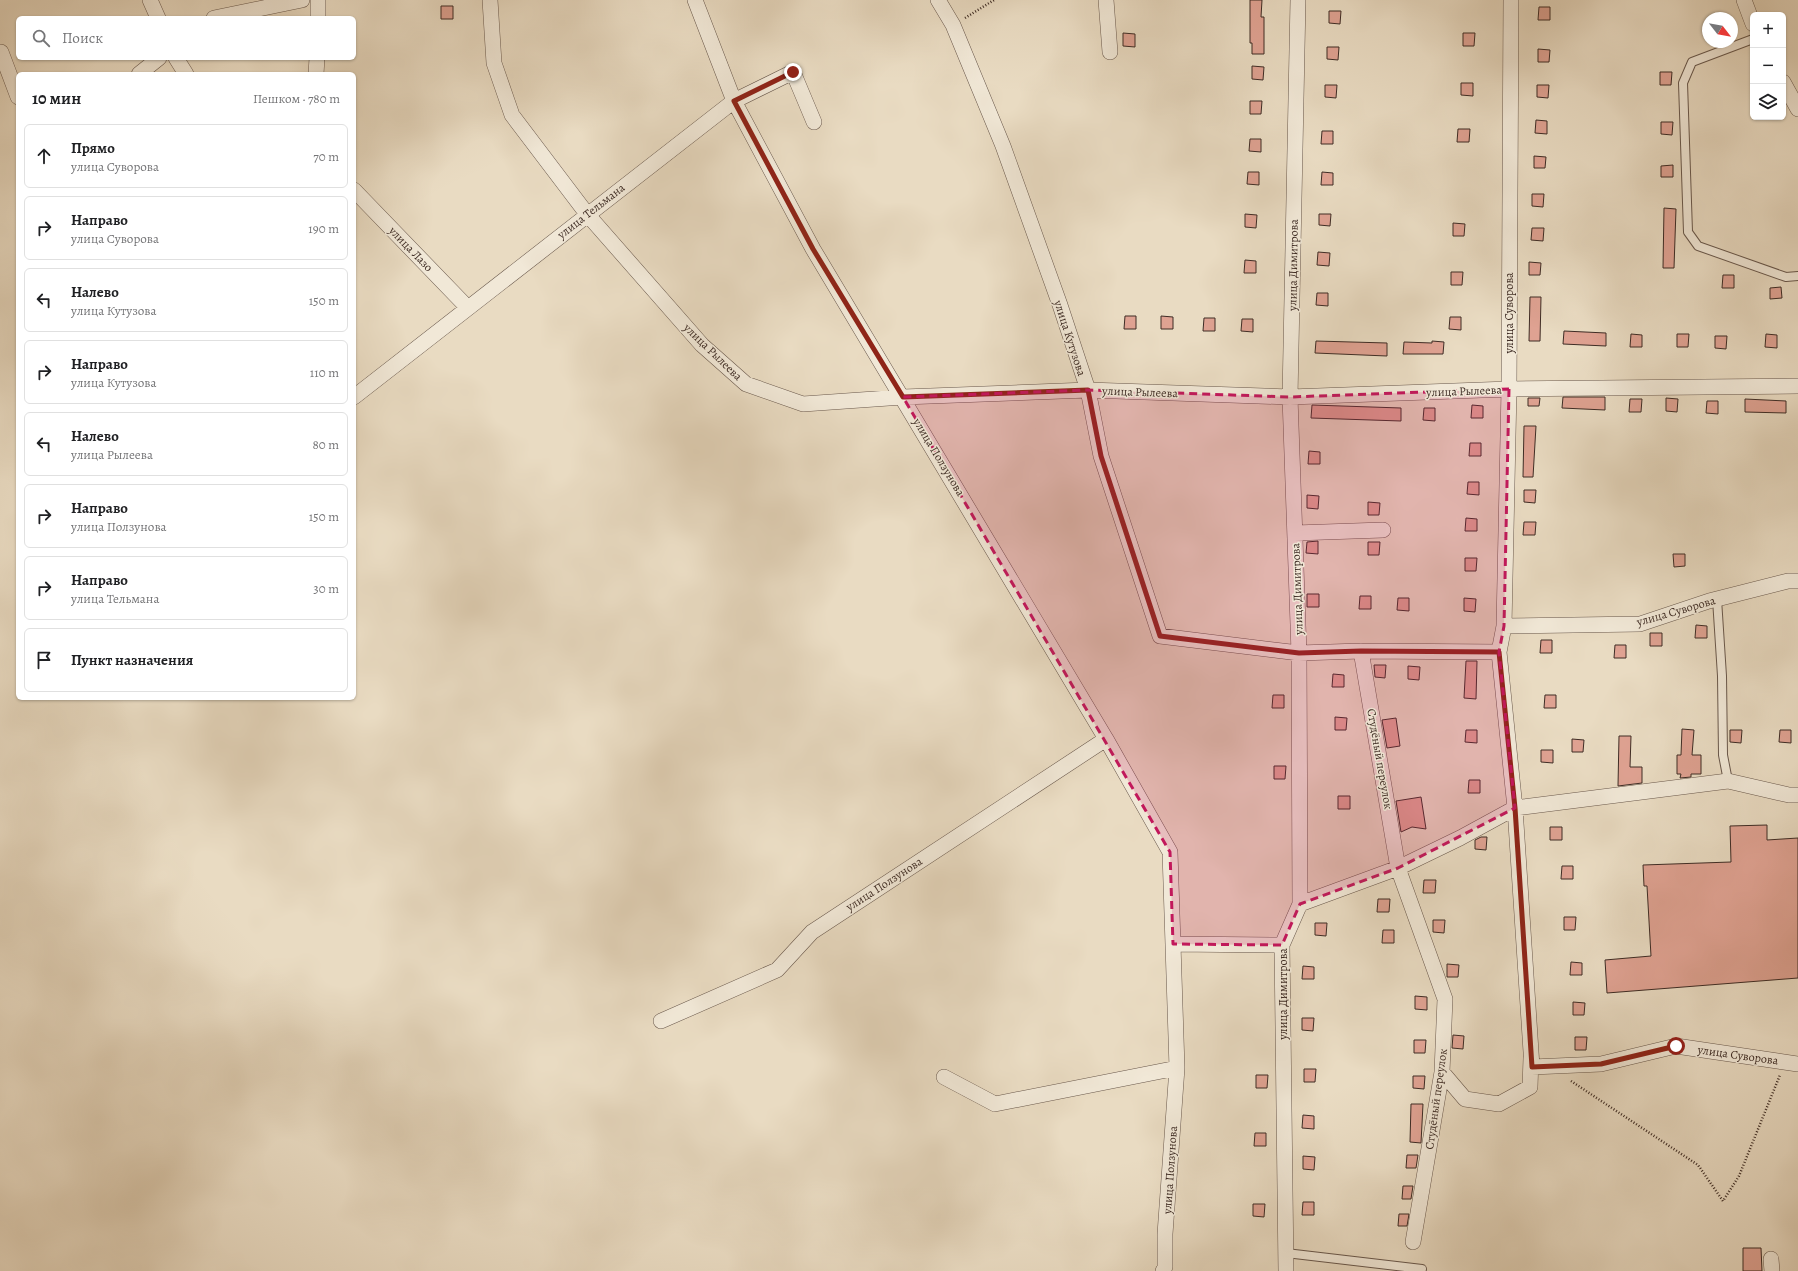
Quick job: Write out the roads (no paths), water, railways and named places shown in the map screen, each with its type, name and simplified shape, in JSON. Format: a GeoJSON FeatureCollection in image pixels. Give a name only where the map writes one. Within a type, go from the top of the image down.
{"type":"FeatureCollection","features":[{"type":"Feature","properties":{"kind":"street"},"geometry":{"type":"LineString","coordinates":[[150,0],[157,16]]}},
{"type":"Feature","properties":{"kind":"street"},"geometry":{"type":"LineString","coordinates":[[224,16],[302,0]]}},
{"type":"Feature","properties":{"kind":"street"},"geometry":{"type":"LineString","coordinates":[[318,0],[318,16]]}},
{"type":"Feature","properties":{"kind":"street","name":"улица Рылеева"},"geometry":{"type":"LineString","coordinates":[[490,0],[494,63],[512,115],[587,214],[702,345],[746,384],[803,404],[903,397],[1088,390],[1290,397],[1509,389],[1798,386]]}},
{"type":"Feature","properties":{"kind":"street","name":"улица Ползунова"},"geometry":{"type":"LineString","coordinates":[[695,0],[734,101],[813,249],[903,397],[1106,739],[1170,852],[1177,1068],[1165,1267],[1163,1271]]}},
{"type":"Feature","properties":{"kind":"street","name":"улица Кутузова"},"geometry":{"type":"LineString","coordinates":[[938,0],[953,25],[1003,146],[1060,305],[1088,390],[1101,456],[1160,636],[1299,653],[1361,651],[1499,652]]}},
{"type":"Feature","properties":{"kind":"street"},"geometry":{"type":"LineString","coordinates":[[1106,0],[1110,52]]}},
{"type":"Feature","properties":{"kind":"street","name":"улица Димитрова"},"geometry":{"type":"LineString","coordinates":[[1286,1271],[1282,945],[1300,904],[1299,653],[1290,397],[1298,0]]}},
{"type":"Feature","properties":{"kind":"street","name":"улица Суворова"},"geometry":{"type":"LineString","coordinates":[[1511,0],[1509,389],[1504,626],[1499,652],[1515,808],[1532,1067],[1601,1064],[1676,1046],[1792,1063]]}},
{"type":"Feature","properties":{"kind":"street"},"geometry":{"type":"LineString","coordinates":[[1744,0],[1750,16]]}},
{"type":"Feature","properties":{"kind":"street"},"geometry":{"type":"LineString","coordinates":[[1,52],[16,92]]}},
{"type":"Feature","properties":{"kind":"street"},"geometry":{"type":"LineString","coordinates":[[142,72],[156,60]]}},
{"type":"Feature","properties":{"kind":"street"},"geometry":{"type":"LineString","coordinates":[[177,60],[185,72]]}},
{"type":"Feature","properties":{"kind":"street"},"geometry":{"type":"LineString","coordinates":[[316,72],[317,60]]}},
{"type":"Feature","properties":{"kind":"street","name":"улица Тельмана"},"geometry":{"type":"LineString","coordinates":[[356,394],[734,101],[793,72],[814,122]]}},
{"type":"Feature","properties":{"kind":"street"},"geometry":{"type":"LineString","coordinates":[[1784,84],[1798,109]]}},
{"type":"Feature","properties":{"kind":"street","name":"улица Лазо"},"geometry":{"type":"LineString","coordinates":[[356,192],[468,308]]}},
{"type":"Feature","properties":{"kind":"street"},"geometry":{"type":"LineString","coordinates":[[1295,533],[1383,530]]}},
{"type":"Feature","properties":{"kind":"street","name":"улица Суворова"},"geometry":{"type":"LineString","coordinates":[[1504,626],[1640,624],[1717,599],[1788,581],[1798,581]]}},
{"type":"Feature","properties":{"kind":"street","name":"Студёный переулок"},"geometry":{"type":"LineString","coordinates":[[1361,651],[1398,868],[1445,999],[1442,1072],[1413,1242]]}},
{"type":"Feature","properties":{"kind":"street","name":"улица Ползунова"},"geometry":{"type":"LineString","coordinates":[[661,1021],[777,970],[812,932],[1106,739]]}},
{"type":"Feature","properties":{"kind":"street"},"geometry":{"type":"LineString","coordinates":[[1300,904],[1398,868],[1460,838],[1515,808],[1728,781],[1789,795],[1798,795]]}},
{"type":"Feature","properties":{"kind":"street"},"geometry":{"type":"LineString","coordinates":[[1173,944],[1282,945]]}},
{"type":"Feature","properties":{"kind":"street"},"geometry":{"type":"LineString","coordinates":[[1442,1072],[1465,1099],[1498,1104],[1530,1086],[1531,1055]]}},
{"type":"Feature","properties":{"kind":"street"},"geometry":{"type":"LineString","coordinates":[[944,1077],[996,1104],[1177,1068]]}},
{"type":"Feature","properties":{"kind":"lane"},"geometry":{"type":"LineString","coordinates":[[1750,40],[1692,62],[1683,83],[1688,232],[1698,246],[1786,277],[1798,276]]}},
{"type":"Feature","properties":{"kind":"lane"},"geometry":{"type":"LineString","coordinates":[[1717,599],[1722,676],[1723,755],[1728,781]]}},
{"type":"Feature","properties":{"kind":"lane"},"geometry":{"type":"LineString","coordinates":[[1286,1254],[1422,1269]]}}]}
